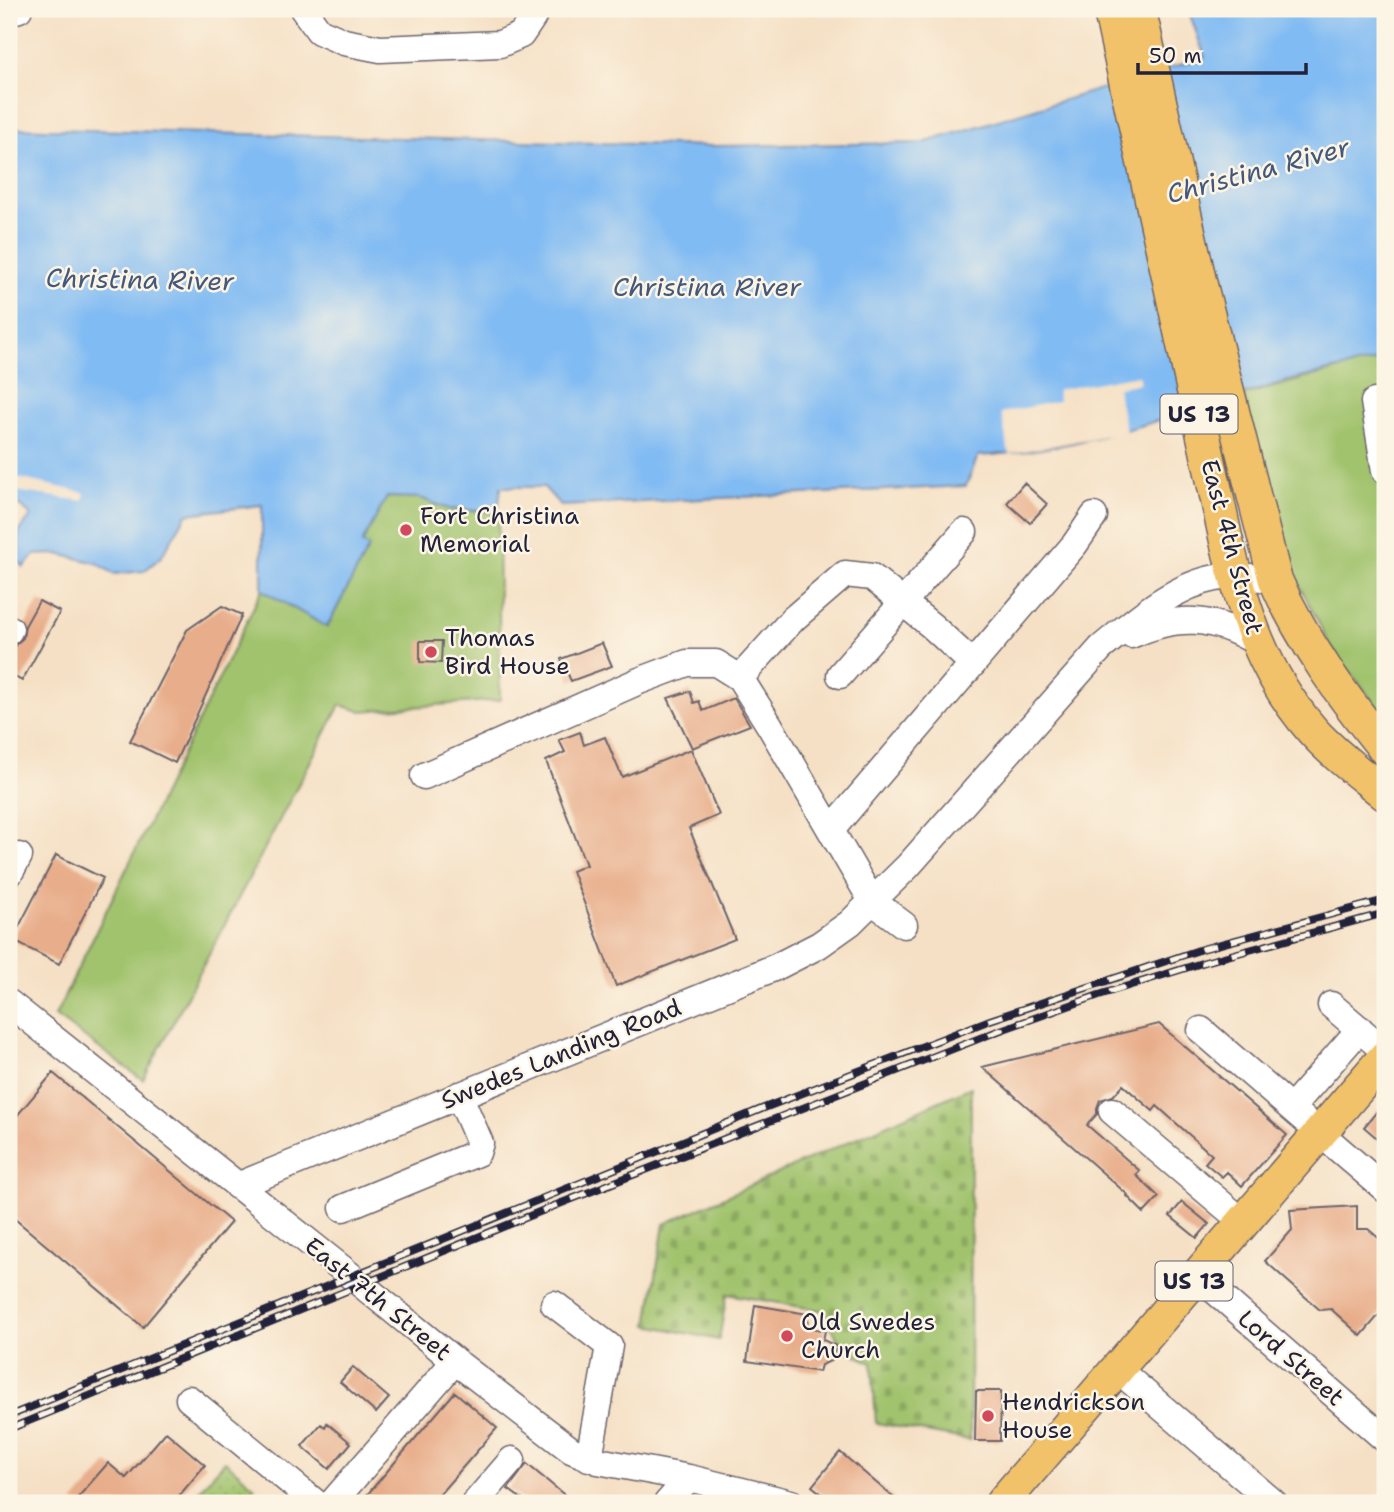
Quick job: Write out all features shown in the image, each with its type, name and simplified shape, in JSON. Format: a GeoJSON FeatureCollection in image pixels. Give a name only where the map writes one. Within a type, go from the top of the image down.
{"type":"FeatureCollection","features":[{"type":"Feature","properties":{"kind":"main road","name":"East 4th Street"},"geometry":{"type":"LineString","coordinates":[[1110,9],[1243,608],[1256,642],[1287,698],[1313,731],[1385,794]]}},
{"type":"Feature","properties":{"kind":"main road","name":"East 4th Street"},"geometry":{"type":"LineString","coordinates":[[1139,9],[1200,283],[1275,579],[1292,618],[1322,667],[1385,749]]}},
{"type":"Feature","properties":{"kind":"main road","name":"US 13"},"geometry":{"type":"LineString","coordinates":[[1002,1503],[1385,1057]]}},
{"type":"Feature","properties":{"kind":"street"},"geometry":{"type":"LineString","coordinates":[[9,12],[19,9]]}},
{"type":"Feature","properties":{"kind":"street"},"geometry":{"type":"LineString","coordinates":[[303,9],[319,31],[344,42],[380,49],[500,44],[521,34],[533,17],[533,9]]}},
{"type":"Feature","properties":{"kind":"street"},"geometry":{"type":"LineString","coordinates":[[1374,402],[1385,471]]}},
{"type":"Feature","properties":{"kind":"street"},"geometry":{"type":"LineString","coordinates":[[831,830],[1075,544],[1094,516]]}},
{"type":"Feature","properties":{"kind":"street"},"geometry":{"type":"LineString","coordinates":[[840,675],[964,532]]}},
{"type":"Feature","properties":{"kind":"street"},"geometry":{"type":"LineString","coordinates":[[740,678],[793,619],[845,574],[872,577],[973,664]]}},
{"type":"Feature","properties":{"kind":"street","name":"Swedes Landing Road"},"geometry":{"type":"LineString","coordinates":[[237,1186],[776,967],[819,945],[850,923],[908,866],[1101,648],[1152,607],[1215,578],[1235,576],[1275,579]]}},
{"type":"Feature","properties":{"kind":"street","name":"Swedes Landing Road"},"geometry":{"type":"LineString","coordinates":[[1101,648],[1171,620],[1192,619],[1240,632],[1256,642]]}},
{"type":"Feature","properties":{"kind":"street"},"geometry":{"type":"LineString","coordinates":[[424,776],[639,681],[687,663],[716,663],[740,678],[872,901],[904,925]]}},
{"type":"Feature","properties":{"kind":"street","name":"East 7th Street"},"geometry":{"type":"LineString","coordinates":[[9,1003],[455,1362],[570,1450],[589,1458],[689,1478],[792,1503]]}},
{"type":"Feature","properties":{"kind":"street"},"geometry":{"type":"LineString","coordinates":[[1331,1005],[1385,1051]]}},
{"type":"Feature","properties":{"kind":"street"},"geometry":{"type":"LineString","coordinates":[[1291,1108],[1360,1029]]}},
{"type":"Feature","properties":{"kind":"street"},"geometry":{"type":"LineString","coordinates":[[1200,1030],[1385,1189]]}},
{"type":"Feature","properties":{"kind":"street"},"geometry":{"type":"LineString","coordinates":[[343,1208],[477,1153],[480,1143],[459,1096]]}},
{"type":"Feature","properties":{"kind":"street"},"geometry":{"type":"LineString","coordinates":[[1112,1111],[1243,1222]]}},
{"type":"Feature","properties":{"kind":"street","name":"Lord Street"},"geometry":{"type":"LineString","coordinates":[[1198,1276],[1385,1439]]}},
{"type":"Feature","properties":{"kind":"street"},"geometry":{"type":"LineString","coordinates":[[554,1304],[609,1346],[589,1458]]}},
{"type":"Feature","properties":{"kind":"street"},"geometry":{"type":"LineString","coordinates":[[332,1503],[455,1362]]}},
{"type":"Feature","properties":{"kind":"street"},"geometry":{"type":"LineString","coordinates":[[1117,1369],[1274,1503]]}},
{"type":"Feature","properties":{"kind":"street"},"geometry":{"type":"LineString","coordinates":[[190,1399],[316,1503]]}},
{"type":"Feature","properties":{"kind":"street"},"geometry":{"type":"LineString","coordinates":[[475,1503],[512,1460]]}},
{"type":"Feature","properties":{"kind":"street"},"geometry":{"type":"LineString","coordinates":[[667,1503],[689,1478]]}},
{"type":"Feature","properties":{"kind":"green space"},"geometry":{"type":"Polygon","coordinates":[[[1385,341],[1385,717],[1331,647],[1276,540],[1244,395],[1340,369],[1385,341]]]}},
{"type":"Feature","properties":{"kind":"green space"},"geometry":{"type":"Polygon","coordinates":[[[387,497],[420,498],[449,509],[498,512],[500,700],[361,711],[340,705],[143,1080],[55,1016],[262,590],[327,627],[369,547],[362,543],[387,497]]]}},
{"type":"Feature","properties":{"kind":"green space"},"geometry":{"type":"Polygon","coordinates":[[[971,1087],[970,1440],[876,1423],[872,1363],[842,1348],[824,1311],[727,1294],[719,1340],[648,1325],[664,1224],[971,1087]]]}},
{"type":"Feature","properties":{"kind":"green space"},"geometry":{"type":"Polygon","coordinates":[[[225,1461],[255,1487],[241,1503],[188,1503],[225,1461]]]}},
{"type":"Feature","properties":{"kind":"water","name":"Christina River"},"geometry":{"type":"Polygon","coordinates":[[[1188,9],[1385,9],[1385,359],[1291,380],[1097,437],[1058,446],[978,456],[966,486],[561,506],[544,487],[501,487],[498,512],[449,509],[420,498],[387,497],[362,543],[369,547],[327,627],[262,590],[262,505],[187,514],[161,557],[144,571],[114,574],[97,563],[58,554],[34,555],[24,567],[18,561],[19,532],[31,516],[22,507],[9,501],[9,128],[712,146],[923,143],[1205,57],[1188,9]]]}},
{"type":"Feature","properties":{"kind":"pier"},"geometry":{"type":"Polygon","coordinates":[[[1138,375],[1140,383],[1117,388],[1126,432],[1009,454],[1001,413],[1058,401],[1057,390],[1138,375]]]}},
{"type":"Feature","properties":{"kind":"pier"},"geometry":{"type":"Polygon","coordinates":[[[9,476],[85,493],[83,501],[9,490],[9,476]]]}},
{"type":"Feature","properties":{"kind":"building"},"geometry":{"type":"Polygon","coordinates":[[[1024,483],[1047,504],[1030,523],[1007,503],[1024,483]]]}},
{"type":"Feature","properties":{"kind":"building"},"geometry":{"type":"Polygon","coordinates":[[[39,601],[60,612],[22,681],[9,674],[9,657],[15,645],[23,638],[25,626],[39,601]]]}},
{"type":"Feature","properties":{"kind":"building"},"geometry":{"type":"Polygon","coordinates":[[[222,606],[242,615],[175,763],[130,741],[187,630],[222,606]]]}},
{"type":"Feature","properties":{"kind":"building","name":"Thomas Bird House"},"geometry":{"type":"Polygon","coordinates":[[[420,641],[442,641],[441,663],[420,662],[420,641]]]}},
{"type":"Feature","properties":{"kind":"building"},"geometry":{"type":"Polygon","coordinates":[[[602,643],[612,666],[571,681],[561,659],[602,643]]]}},
{"type":"Feature","properties":{"kind":"building"},"geometry":{"type":"Polygon","coordinates":[[[690,691],[694,703],[699,701],[703,711],[734,698],[750,725],[692,748],[668,698],[690,691]]]}},
{"type":"Feature","properties":{"kind":"building"},"geometry":{"type":"Polygon","coordinates":[[[580,732],[584,745],[605,737],[622,777],[691,749],[719,815],[689,828],[735,939],[616,986],[572,871],[586,865],[546,761],[565,752],[559,740],[580,732]]]}},
{"type":"Feature","properties":{"kind":"building"},"geometry":{"type":"Polygon","coordinates":[[[56,855],[103,878],[59,964],[12,940],[56,855]]]}},
{"type":"Feature","properties":{"kind":"building"},"geometry":{"type":"Polygon","coordinates":[[[1159,1024],[1287,1135],[1242,1186],[1227,1172],[1222,1177],[1205,1163],[1212,1155],[1157,1106],[1153,1111],[1123,1085],[1113,1096],[1100,1100],[1097,1114],[1087,1125],[1140,1171],[1136,1175],[1159,1197],[1144,1213],[1128,1195],[982,1067],[1159,1024]]]}},
{"type":"Feature","properties":{"kind":"building"},"geometry":{"type":"Polygon","coordinates":[[[53,1073],[231,1222],[143,1327],[9,1214],[9,1125],[53,1073]]]}},
{"type":"Feature","properties":{"kind":"building"},"geometry":{"type":"Polygon","coordinates":[[[1385,1102],[1385,1145],[1364,1127],[1385,1102]]]}},
{"type":"Feature","properties":{"kind":"building"},"geometry":{"type":"Polygon","coordinates":[[[1182,1202],[1209,1224],[1197,1238],[1170,1216],[1182,1202]]]}},
{"type":"Feature","properties":{"kind":"building"},"geometry":{"type":"Polygon","coordinates":[[[1357,1206],[1357,1229],[1368,1229],[1382,1241],[1385,1256],[1385,1308],[1361,1336],[1331,1309],[1320,1310],[1265,1261],[1292,1230],[1290,1210],[1357,1206]]]}},
{"type":"Feature","properties":{"kind":"building","name":"Old Swedes Church"},"geometry":{"type":"Polygon","coordinates":[[[755,1305],[808,1314],[807,1327],[825,1331],[823,1340],[836,1346],[833,1360],[821,1365],[819,1372],[747,1361],[755,1305]]]}},
{"type":"Feature","properties":{"kind":"building"},"geometry":{"type":"Polygon","coordinates":[[[353,1367],[389,1398],[376,1413],[340,1382],[353,1367]]]}},
{"type":"Feature","properties":{"kind":"building","name":"Hendrickson House"},"geometry":{"type":"Polygon","coordinates":[[[976,1391],[1001,1391],[1000,1441],[975,1441],[976,1391]]]}},
{"type":"Feature","properties":{"kind":"building"},"geometry":{"type":"Polygon","coordinates":[[[455,1392],[497,1428],[432,1503],[360,1503],[455,1392]]]}},
{"type":"Feature","properties":{"kind":"building"},"geometry":{"type":"Polygon","coordinates":[[[327,1423],[351,1443],[329,1469],[302,1446],[321,1424],[325,1427],[327,1423]]]}},
{"type":"Feature","properties":{"kind":"building"},"geometry":{"type":"Polygon","coordinates":[[[166,1432],[205,1465],[173,1503],[73,1503],[108,1463],[126,1478],[166,1432]]]}},
{"type":"Feature","properties":{"kind":"building"},"geometry":{"type":"Polygon","coordinates":[[[840,1452],[900,1503],[833,1503],[812,1486],[840,1452]]]}},
{"type":"Feature","properties":{"kind":"building"},"geometry":{"type":"Polygon","coordinates":[[[527,1464],[574,1503],[527,1503],[508,1489],[527,1464]]]}},
{"type":"Feature","properties":{"kind":"railway"},"geometry":{"type":"LineString","coordinates":[[9,1416],[764,1108],[990,1020],[1202,949],[1385,900]]}},
{"type":"Feature","properties":{"kind":"railway"},"geometry":{"type":"LineString","coordinates":[[9,1429],[549,1208],[998,1031],[1099,995],[1205,962],[1385,913]]}},
{"type":"Feature","properties":{"kind":"place","name":"Fort Christina Memorial"},"geometry":{"type":"Point","coordinates":[406,530]}},
{"type":"Feature","properties":{"kind":"place","name":"Thomas Bird House"},"geometry":{"type":"Point","coordinates":[431,652]}},
{"type":"Feature","properties":{"kind":"place","name":"Old Swedes Church"},"geometry":{"type":"Point","coordinates":[787,1336]}},
{"type":"Feature","properties":{"kind":"place","name":"Hendrickson House"},"geometry":{"type":"Point","coordinates":[988,1416]}}]}
